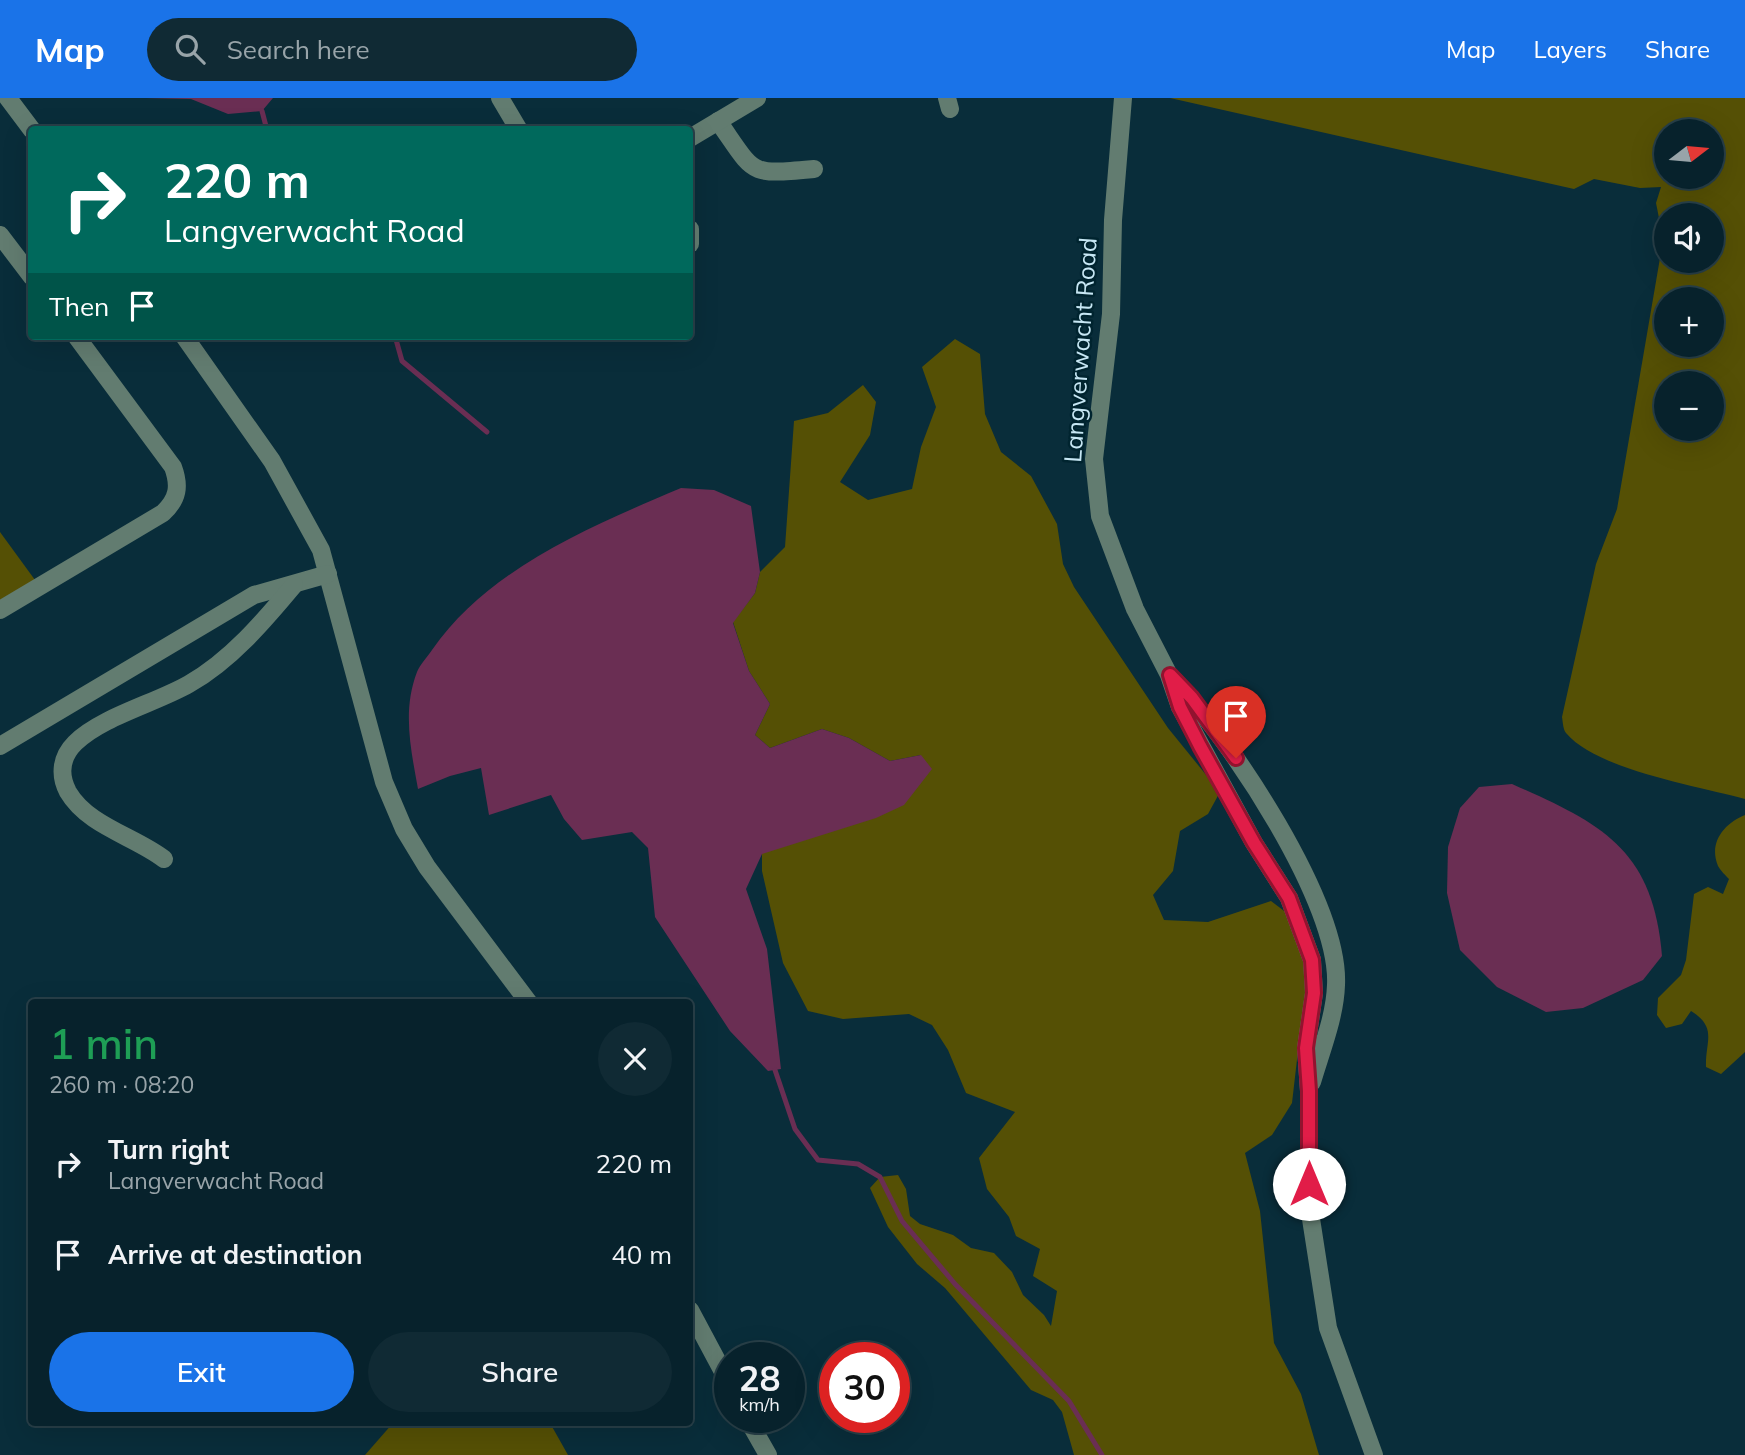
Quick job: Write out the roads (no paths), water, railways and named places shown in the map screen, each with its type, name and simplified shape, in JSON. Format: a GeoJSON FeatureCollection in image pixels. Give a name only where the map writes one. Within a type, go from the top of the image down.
{"type":"FeatureCollection","features":[{"type":"Feature","properties":{"kind":"street"},"geometry":{"type":"LineString","coordinates":[[8,98],[29,126]]}},
{"type":"Feature","properties":{"kind":"street"},"geometry":{"type":"LineString","coordinates":[[500,98],[517,126]]}},
{"type":"Feature","properties":{"kind":"street"},"geometry":{"type":"LineString","coordinates":[[693,136],[718,121],[735,103],[757,98]]}},
{"type":"Feature","properties":{"kind":"street","name":"Langverwacht Road"},"geometry":{"type":"LineString","coordinates":[[1123,98],[1114,220],[1111,314],[1096,422],[1095,484],[1100,516],[1112,554],[1135,609],[1170,675],[1180,707],[1300,921],[1315,976],[1306,1048],[1309,1091],[1309,1206],[1328,1328],[1374,1455]]}},
{"type":"Feature","properties":{"kind":"street"},"geometry":{"type":"LineString","coordinates":[[718,121],[755,170],[766,173],[814,169]]}},
{"type":"Feature","properties":{"kind":"street"},"geometry":{"type":"LineString","coordinates":[[0,235],[28,272]]}},
{"type":"Feature","properties":{"kind":"street"},"geometry":{"type":"LineString","coordinates":[[0,610],[163,513],[176,497],[178,488],[173,467],[79,340]]}},
{"type":"Feature","properties":{"kind":"street"},"geometry":{"type":"LineString","coordinates":[[187,340],[243,416],[272,461],[321,550],[384,782],[404,829],[427,867],[526,999]]}},
{"type":"Feature","properties":{"kind":"street"},"geometry":{"type":"LineString","coordinates":[[0,746],[254,594],[328,574]]}},
{"type":"Feature","properties":{"kind":"street"},"geometry":{"type":"LineString","coordinates":[[164,859],[146,846],[92,817],[75,801],[63,778],[62,767],[66,754],[75,742],[92,731],[190,684],[221,662],[275,608],[294,584]]}},
{"type":"Feature","properties":{"kind":"street","name":"Langverwacht Road"},"geometry":{"type":"LineString","coordinates":[[1170,675],[1192,698],[1260,793],[1326,924],[1337,982],[1334,1004],[1309,1091]]}},
{"type":"Feature","properties":{"kind":"street"},"geometry":{"type":"LineString","coordinates":[[693,1316],[714,1355]]}},
{"type":"Feature","properties":{"kind":"street"},"geometry":{"type":"LineString","coordinates":[[756,1433],[768,1455]]}},
{"type":"Feature","properties":{"kind":"waterway"},"geometry":{"type":"LineString","coordinates":[[262,111],[266,126]]}},
{"type":"Feature","properties":{"kind":"waterway"},"geometry":{"type":"LineString","coordinates":[[396,340],[402,361],[487,432]]}},
{"type":"Feature","properties":{"kind":"waterway"},"geometry":{"type":"LineString","coordinates":[[775,1070],[795,1129],[818,1160],[858,1164],[880,1177],[902,1221],[955,1284],[1069,1401],[1102,1455]]}}]}
